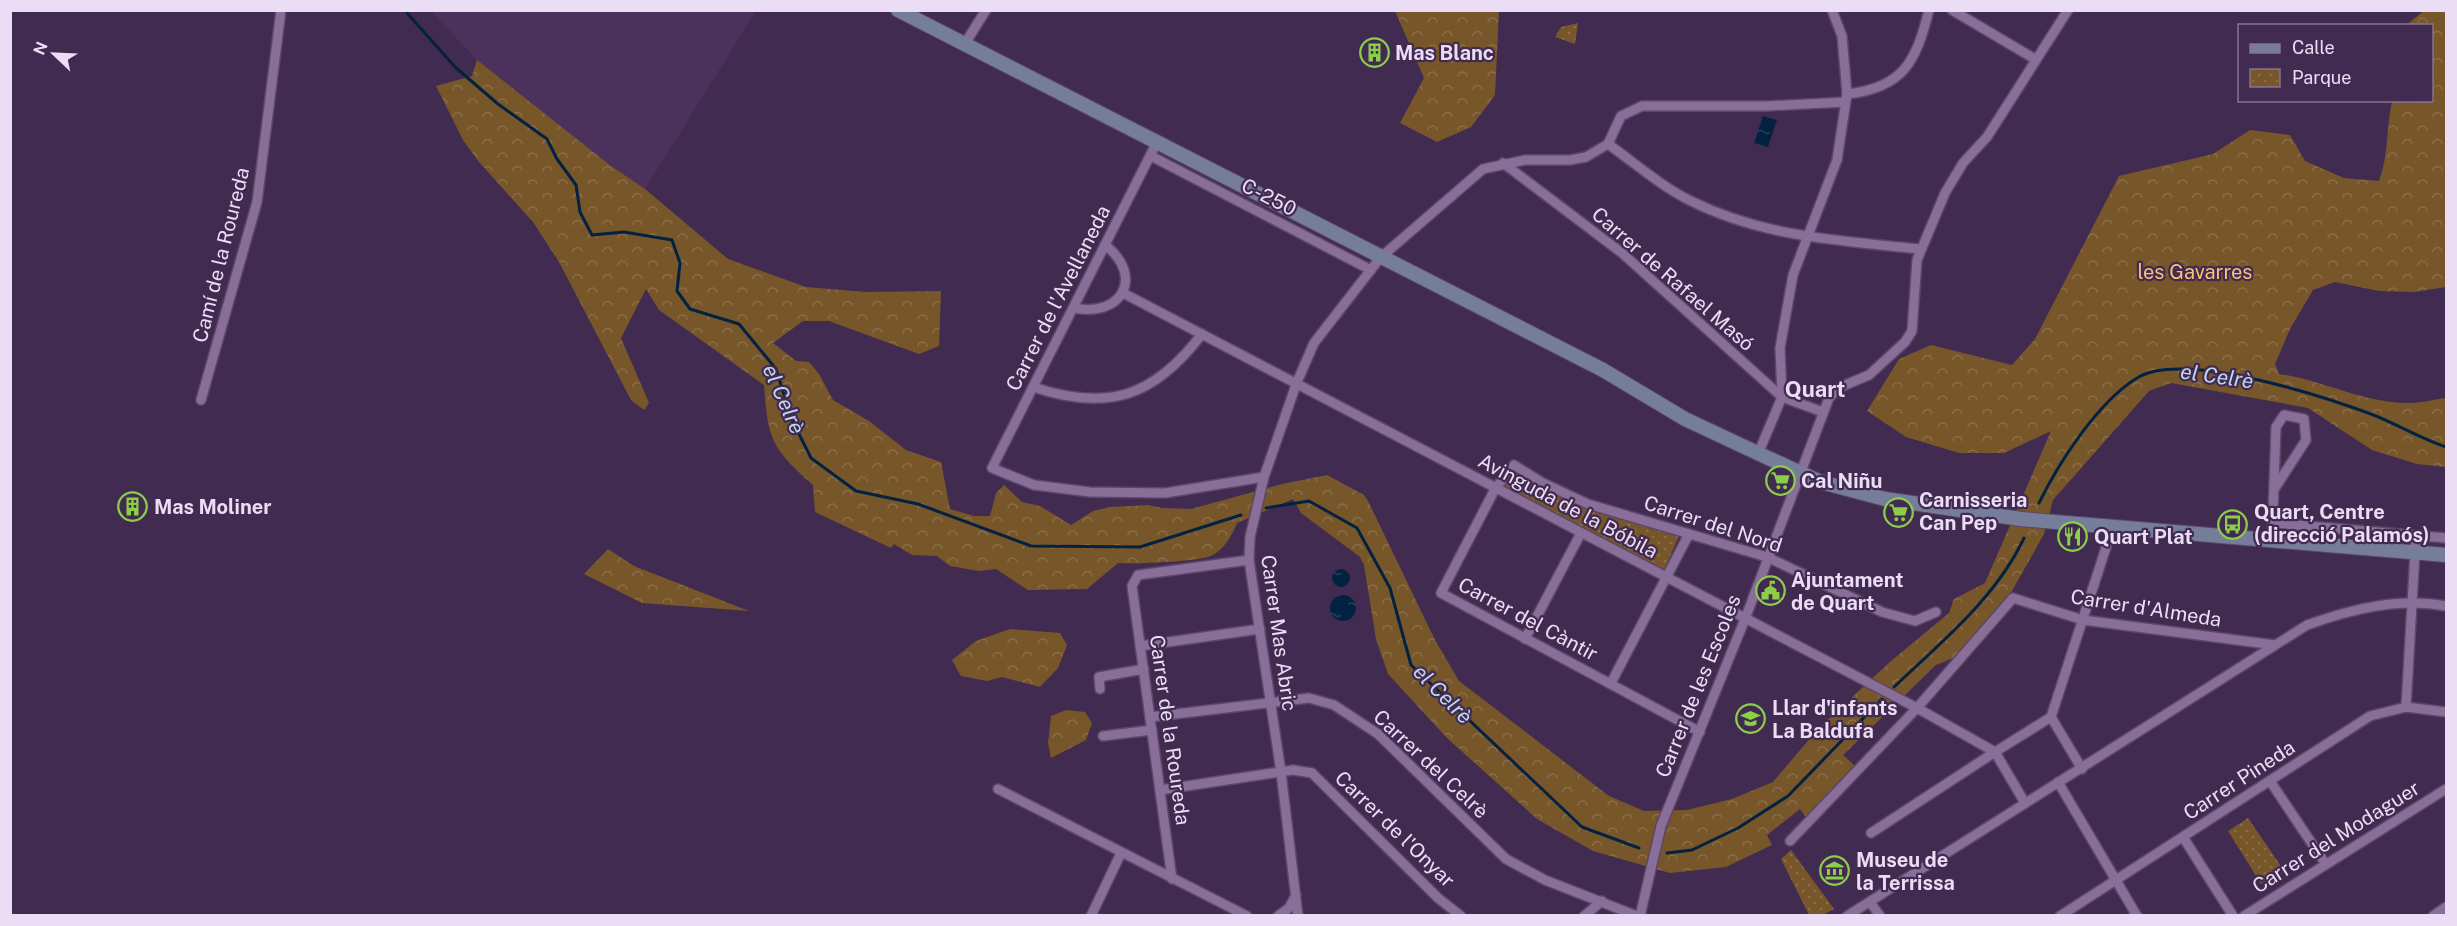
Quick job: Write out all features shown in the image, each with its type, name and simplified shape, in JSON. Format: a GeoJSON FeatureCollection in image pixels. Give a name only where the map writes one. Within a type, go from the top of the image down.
{"type":"FeatureCollection","features":[{"type":"Feature","properties":{"kind":"main road","name":"C-250"},"geometry":{"type":"LineString","coordinates":[[898,10],[1154,150],[1380,258],[1603,370],[1685,419],[1821,482],[1885,500],[2015,518],[2446,555]]}},
{"type":"Feature","properties":{"kind":"street","name":"Camí de la Roureda"},"geometry":{"type":"LineString","coordinates":[[201,400],[256,202],[281,10]]}},
{"type":"Feature","properties":{"kind":"street"},"geometry":{"type":"LineString","coordinates":[[964,45],[986,10]]}},
{"type":"Feature","properties":{"kind":"street"},"geometry":{"type":"LineString","coordinates":[[1758,454],[1782,397],[1780,348],[1793,274],[1836,160],[1846,98],[1842,36],[1832,10]]}},
{"type":"Feature","properties":{"kind":"street"},"geometry":{"type":"LineString","coordinates":[[1920,249],[1807,238],[1743,222],[1690,201],[1608,144],[1621,116],[1642,106],[1767,106],[1846,98],[1874,91],[1904,71],[1921,40],[1929,10]]}},
{"type":"Feature","properties":{"kind":"street"},"geometry":{"type":"LineString","coordinates":[[1952,10],[2035,59]]}},
{"type":"Feature","properties":{"kind":"street","name":"Carrer de les Escoles"},"geometry":{"type":"LineString","coordinates":[[1638,915],[1661,826],[1745,619],[1822,412],[1829,398],[1838,388],[1869,375],[1905,342],[1912,331],[1920,249],[1946,193],[1963,163],[1987,137],[2068,10]]}},
{"type":"Feature","properties":{"kind":"street","name":"Carrer Mas Abric"},"geometry":{"type":"LineString","coordinates":[[1298,915],[1281,772],[1249,560],[1250,537],[1263,477],[1297,382],[1314,343],[1380,258],[1483,169],[1525,160],[1570,160],[1586,157],[1608,144]]}},
{"type":"Feature","properties":{"kind":"street","name":"Carrer de l'Avellaneda"},"geometry":{"type":"LineString","coordinates":[[1154,150],[992,468],[1034,485],[1090,492],[1165,493],[1263,477]]}},
{"type":"Feature","properties":{"kind":"street","name":"C-250"},"geometry":{"type":"LineString","coordinates":[[1154,150],[1371,270]]}},
{"type":"Feature","properties":{"kind":"street","name":"Carrer de Rafael Masó"},"geometry":{"type":"LineString","coordinates":[[1503,164],[1622,253],[1782,397],[1822,412]]}},
{"type":"Feature","properties":{"kind":"street"},"geometry":{"type":"LineString","coordinates":[[1074,308],[1088,311],[1102,309],[1116,302],[1123,293],[1126,280],[1124,268],[1119,256],[1105,245]]}},
{"type":"Feature","properties":{"kind":"street","name":"Avinguda de la Bóbila"},"geometry":{"type":"LineString","coordinates":[[1123,293],[1917,708],[1995,752]]}},
{"type":"Feature","properties":{"kind":"street"},"geometry":{"type":"LineString","coordinates":[[1033,387],[1061,396],[1086,400],[1127,394],[1161,378],[1181,362],[1202,334]]}},
{"type":"Feature","properties":{"kind":"street"},"geometry":{"type":"LineString","coordinates":[[2272,540],[2276,427],[2284,415],[2304,419],[2306,440],[2275,488]]}},
{"type":"Feature","properties":{"kind":"street","name":"Carrer del Nord"},"geometry":{"type":"LineString","coordinates":[[1495,489],[1514,465],[1543,483],[1588,504],[1767,557],[1882,612],[1915,621],[1936,612]]}},
{"type":"Feature","properties":{"kind":"street","name":"Carrer del Càntir"},"geometry":{"type":"LineString","coordinates":[[1495,489],[1441,593],[1700,732]]}},
{"type":"Feature","properties":{"kind":"street"},"geometry":{"type":"LineString","coordinates":[[2273,523],[2446,538]]}},
{"type":"Feature","properties":{"kind":"street"},"geometry":{"type":"LineString","coordinates":[[1871,832],[2051,717],[2113,526]]}},
{"type":"Feature","properties":{"kind":"street"},"geometry":{"type":"LineString","coordinates":[[1525,639],[1581,533]]}},
{"type":"Feature","properties":{"kind":"street"},"geometry":{"type":"LineString","coordinates":[[1611,683],[1689,534]]}},
{"type":"Feature","properties":{"kind":"street"},"geometry":{"type":"LineString","coordinates":[[2406,707],[2416,535]]}},
{"type":"Feature","properties":{"kind":"street","name":"Carrer de la Roureda"},"geometry":{"type":"LineString","coordinates":[[1172,879],[1132,586],[1138,575],[1249,560]]}},
{"type":"Feature","properties":{"kind":"street","name":"Carrer d'Almeda"},"geometry":{"type":"LineString","coordinates":[[1917,708],[2013,598],[2083,620],[2275,645]]}},
{"type":"Feature","properties":{"kind":"street"},"geometry":{"type":"LineString","coordinates":[[1847,915],[2082,769],[2307,625],[2372,606],[2411,603],[2446,606]]}},
{"type":"Feature","properties":{"kind":"street"},"geometry":{"type":"LineString","coordinates":[[1140,646],[1260,629]]}},
{"type":"Feature","properties":{"kind":"street"},"geometry":{"type":"LineString","coordinates":[[1100,689],[1099,677],[1144,669]]}},
{"type":"Feature","properties":{"kind":"street","name":"Carrer del Celrè"},"geometry":{"type":"LineString","coordinates":[[1150,717],[1309,698],[1334,705],[1378,734],[1506,859],[1545,879],[1638,915]]}},
{"type":"Feature","properties":{"kind":"street","name":"Carrer Pineda"},"geometry":{"type":"LineString","coordinates":[[2060,915],[2370,716],[2406,707],[2446,712]]}},
{"type":"Feature","properties":{"kind":"street"},"geometry":{"type":"LineString","coordinates":[[1790,840],[1917,708]]}},
{"type":"Feature","properties":{"kind":"street"},"geometry":{"type":"LineString","coordinates":[[2051,717],[2082,769]]}},
{"type":"Feature","properties":{"kind":"street"},"geometry":{"type":"LineString","coordinates":[[1103,736],[1152,730]]}},
{"type":"Feature","properties":{"kind":"street"},"geometry":{"type":"LineString","coordinates":[[1995,752],[2025,803]]}},
{"type":"Feature","properties":{"kind":"street","name":"Carrer de l'Onyar"},"geometry":{"type":"LineString","coordinates":[[1160,790],[1281,772],[1311,773],[1438,898],[1461,915]]}},
{"type":"Feature","properties":{"kind":"street"},"geometry":{"type":"LineString","coordinates":[[2270,781],[2325,863]]}},
{"type":"Feature","properties":{"kind":"street"},"geometry":{"type":"LineString","coordinates":[[2058,782],[2137,915]]}},
{"type":"Feature","properties":{"kind":"street"},"geometry":{"type":"LineString","coordinates":[[998,789],[1247,915]]}},
{"type":"Feature","properties":{"kind":"street","name":"Carrer del Modaguer"},"geometry":{"type":"LineString","coordinates":[[2244,915],[2446,789]]}},
{"type":"Feature","properties":{"kind":"street"},"geometry":{"type":"LineString","coordinates":[[2183,837],[2233,915]]}},
{"type":"Feature","properties":{"kind":"street"},"geometry":{"type":"LineString","coordinates":[[1091,915],[1121,853]]}},
{"type":"Feature","properties":{"kind":"street"},"geometry":{"type":"LineString","coordinates":[[1278,915],[1289,908],[1296,895]]}},
{"type":"Feature","properties":{"kind":"street"},"geometry":{"type":"LineString","coordinates":[[1584,915],[1602,901]]}},
{"type":"Feature","properties":{"kind":"street"},"geometry":{"type":"LineString","coordinates":[[1870,902],[1880,915]]}},
{"type":"Feature","properties":{"kind":"street"},"geometry":{"type":"LineString","coordinates":[[2433,915],[2446,907]]}},
{"type":"Feature","properties":{"kind":"shaded area"},"geometry":{"type":"Polygon","coordinates":[[[431,11],[756,11],[645,189],[611,166],[477,60],[431,11]]]}},
{"type":"Feature","properties":{"kind":"green space","name":"les Gavarres"},"geometry":{"type":"Polygon","coordinates":[[[2425,10],[2446,11],[2446,287],[2414,292],[2379,291],[2335,282],[2313,290],[2290,329],[2275,364],[2279,374],[2377,400],[2410,403],[2446,398],[2446,467],[2417,464],[2372,450],[2308,408],[2171,383],[2149,391],[2053,500],[2044,534],[2012,591],[1961,655],[1936,665],[1843,755],[1856,767],[1806,817],[1800,809],[1767,835],[1772,845],[1726,867],[1670,873],[1593,851],[1537,819],[1447,738],[1388,674],[1376,639],[1364,565],[1360,557],[1301,513],[1293,499],[1237,523],[1222,548],[1208,557],[1163,562],[1118,563],[1087,589],[1028,590],[996,569],[979,571],[950,566],[937,556],[912,555],[894,544],[891,548],[815,512],[813,485],[781,452],[770,431],[764,385],[659,310],[646,289],[621,338],[649,403],[644,410],[631,400],[559,262],[533,222],[479,162],[463,140],[436,86],[472,76],[477,60],[611,166],[645,189],[728,259],[806,287],[866,292],[941,291],[939,346],[919,354],[829,321],[803,321],[773,343],[796,361],[809,362],[819,374],[833,400],[869,421],[906,450],[941,462],[950,509],[974,516],[990,516],[996,493],[1004,485],[1022,502],[1040,506],[1071,525],[1093,511],[1110,507],[1148,505],[1191,509],[1282,484],[1327,475],[1364,495],[1435,640],[1459,681],[1609,796],[1644,811],[1687,810],[1732,799],[1773,782],[1818,729],[1891,661],[1949,613],[1954,599],[1985,583],[2051,431],[2004,453],[1959,453],[1906,437],[1867,411],[1899,359],[1931,345],[2012,365],[2035,339],[2119,176],[2213,154],[2250,130],[2290,135],[2305,161],[2344,178],[2379,181],[2392,102],[2433,102],[2433,24],[2407,24],[2425,10]]]}},
{"type":"Feature","properties":{"kind":"green space"},"geometry":{"type":"Polygon","coordinates":[[[1395,11],[1499,11],[1495,95],[1471,127],[1437,142],[1400,123],[1424,78],[1395,11]]]}},
{"type":"Feature","properties":{"kind":"green space"},"geometry":{"type":"Polygon","coordinates":[[[1578,23],[1575,44],[1555,37],[1561,27],[1578,23]]]}},
{"type":"Feature","properties":{"kind":"green space"},"geometry":{"type":"Polygon","coordinates":[[[1515,473],[1586,508],[1679,536],[1664,570],[1503,488],[1515,473]]]}},
{"type":"Feature","properties":{"kind":"green space"},"geometry":{"type":"Polygon","coordinates":[[[608,549],[634,566],[749,611],[642,603],[584,574],[608,549]]]}},
{"type":"Feature","properties":{"kind":"green space"},"geometry":{"type":"Polygon","coordinates":[[[1010,629],[1060,633],[1067,645],[1058,668],[1040,687],[1002,677],[987,681],[961,676],[952,660],[976,641],[1010,629]]]}},
{"type":"Feature","properties":{"kind":"green space"},"geometry":{"type":"Polygon","coordinates":[[[1066,710],[1085,712],[1092,723],[1086,740],[1051,758],[1048,743],[1051,716],[1066,710]]]}},
{"type":"Feature","properties":{"kind":"green space"},"geometry":{"type":"Polygon","coordinates":[[[2248,818],[2283,869],[2261,884],[2228,831],[2248,818]]]}},
{"type":"Feature","properties":{"kind":"green space"},"geometry":{"type":"Polygon","coordinates":[[[1791,850],[1834,909],[1823,915],[1809,915],[1781,859],[1791,850]]]}},
{"type":"Feature","properties":{"kind":"water"},"geometry":{"type":"Polygon","coordinates":[[[1763,116],[1777,120],[1768,147],[1754,143],[1763,116]]]}},
{"type":"Feature","properties":{"kind":"water"},"geometry":{"type":"Polygon","coordinates":[[[1341,569],[1347,572],[1350,578],[1347,584],[1341,587],[1335,584],[1332,578],[1335,572],[1341,569]]]}},
{"type":"Feature","properties":{"kind":"water"},"geometry":{"type":"Polygon","coordinates":[[[1343,595],[1352,599],[1356,608],[1352,617],[1343,621],[1334,617],[1330,608],[1334,599],[1343,595]]]}},
{"type":"Feature","properties":{"kind":"waterway","name":"el Celrè"},"geometry":{"type":"LineString","coordinates":[[407,13],[455,67],[498,104],[547,139],[557,159],[576,185],[580,212],[592,235],[624,232],[672,240],[680,263],[677,291],[690,309],[739,324],[776,369],[792,420],[811,458],[856,491],[918,504],[1031,546],[1140,547],[1241,515]]}},
{"type":"Feature","properties":{"kind":"waterway","name":"el Celrè"},"geometry":{"type":"LineString","coordinates":[[2039,503],[2057,470],[2094,417],[2122,389],[2137,378],[2158,371],[2186,369],[2218,372],[2288,387],[2371,414],[2446,447]]}},
{"type":"Feature","properties":{"kind":"waterway","name":"el Celrè"},"geometry":{"type":"LineString","coordinates":[[1266,508],[1309,501],[1357,528],[1390,588],[1411,665],[1582,827],[1639,848]]}},
{"type":"Feature","properties":{"kind":"waterway","name":"el Celrè"},"geometry":{"type":"LineString","coordinates":[[1894,687],[1983,600],[2012,560],[2024,538]]}},
{"type":"Feature","properties":{"kind":"waterway","name":"el Celrè"},"geometry":{"type":"LineString","coordinates":[[1667,853],[1692,850],[1738,828],[1788,796],[1882,699]]}},
{"type":"Feature","properties":{"kind":"place","name":"Mas Blanc"},"geometry":{"type":"Point","coordinates":[1374,53]}},
{"type":"Feature","properties":{"kind":"place","name":"Cal Niñu"},"geometry":{"type":"Point","coordinates":[1780,481]}},
{"type":"Feature","properties":{"kind":"place","name":"Mas Moliner"},"geometry":{"type":"Point","coordinates":[133,507]}},
{"type":"Feature","properties":{"kind":"place","name":"Carnisseria Can Pep"},"geometry":{"type":"Point","coordinates":[1898,512]}},
{"type":"Feature","properties":{"kind":"place","name":"Quart, Centre (direcció Palamós)"},"geometry":{"type":"Point","coordinates":[2233,524]}},
{"type":"Feature","properties":{"kind":"place","name":"Quart Plat"},"geometry":{"type":"Point","coordinates":[2073,537]}},
{"type":"Feature","properties":{"kind":"place","name":"Ajuntament de Quart"},"geometry":{"type":"Point","coordinates":[1770,591]}},
{"type":"Feature","properties":{"kind":"place","name":"Llar d'infants La Baldufa"},"geometry":{"type":"Point","coordinates":[1751,719]}},
{"type":"Feature","properties":{"kind":"place","name":"Museu de la Terrissa"},"geometry":{"type":"Point","coordinates":[1835,871]}},
{"type":"Feature","properties":{"kind":"district","name":"Quart"},"geometry":{"type":"Point","coordinates":[1815,389]}}]}
